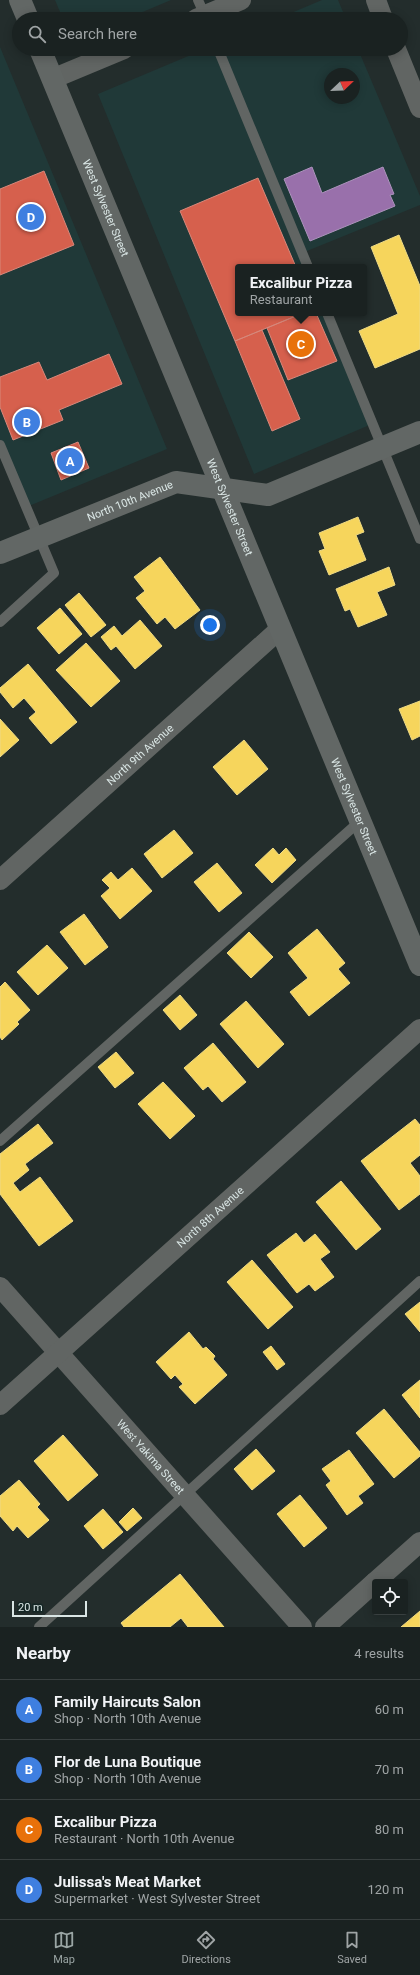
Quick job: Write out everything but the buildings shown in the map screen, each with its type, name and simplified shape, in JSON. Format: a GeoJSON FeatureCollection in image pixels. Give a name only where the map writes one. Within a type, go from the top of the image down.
{"type":"FeatureCollection","features":[{"type":"Feature","properties":{"kind":"street"},"geometry":{"type":"LineString","coordinates":[[20,0],[25,12]]}},
{"type":"Feature","properties":{"kind":"street"},"geometry":{"type":"LineString","coordinates":[[204,12],[241,0]]}},
{"type":"Feature","properties":{"kind":"street"},"geometry":{"type":"LineString","coordinates":[[376,0],[381,12]]}},
{"type":"Feature","properties":{"kind":"street","name":"West Sylvester Street"},"geometry":{"type":"LineString","coordinates":[[43,56],[420,965]]}},
{"type":"Feature","properties":{"kind":"street"},"geometry":{"type":"LineString","coordinates":[[52,79],[107,56]]}},
{"type":"Feature","properties":{"kind":"street"},"geometry":{"type":"LineString","coordinates":[[399,56],[420,108]]}},
{"type":"Feature","properties":{"kind":"street","name":"North 10th Avenue"},"geometry":{"type":"LineString","coordinates":[[0,553],[176,482],[268,495],[420,432]]}},
{"type":"Feature","properties":{"kind":"street","name":"North 9th Avenue"},"geometry":{"type":"LineString","coordinates":[[0,880],[280,629]]}},
{"type":"Feature","properties":{"kind":"street","name":"North 8th Avenue"},"geometry":{"type":"LineString","coordinates":[[0,1405],[420,1029]]}},
{"type":"Feature","properties":{"kind":"street","name":"West Yakima Street"},"geometry":{"type":"LineString","coordinates":[[0,1287],[302,1627]]}},
{"type":"Feature","properties":{"kind":"street"},"geometry":{"type":"LineString","coordinates":[[378,1579],[420,1542]]}},
{"type":"Feature","properties":{"kind":"street"},"geometry":{"type":"LineString","coordinates":[[325,1627],[372,1585]]}},
{"type":"Feature","properties":{"kind":"lane"},"geometry":{"type":"LineString","coordinates":[[221,56],[307,264]]}},
{"type":"Feature","properties":{"kind":"lane"},"geometry":{"type":"LineString","coordinates":[[328,316],[420,539]]}},
{"type":"Feature","properties":{"kind":"lane"},"geometry":{"type":"LineString","coordinates":[[0,445],[54,573],[0,622]]}},
{"type":"Feature","properties":{"kind":"lane"},"geometry":{"type":"LineString","coordinates":[[0,1141],[360,821]]}},
{"type":"Feature","properties":{"kind":"lane"},"geometry":{"type":"LineString","coordinates":[[40,1627],[420,1281]]}},
{"type":"Feature","properties":{"kind":"shaded area"},"geometry":{"type":"Polygon","coordinates":[[[55,0],[171,0],[143,12],[60,12],[55,0]]]}},
{"type":"Feature","properties":{"kind":"shaded area"},"geometry":{"type":"Polygon","coordinates":[[[322,0],[338,0],[343,12],[294,12],[322,0]]]}},
{"type":"Feature","properties":{"kind":"shaded area"},"geometry":{"type":"Polygon","coordinates":[[[0,47],[167,449],[24,508],[0,450],[0,47]]]}},
{"type":"Feature","properties":{"kind":"shaded area"},"geometry":{"type":"Polygon","coordinates":[[[188,56],[361,56],[420,196],[420,205],[302,253],[307,264],[235,264],[235,316],[328,316],[372,424],[254,474],[98,94],[188,56]]]}},
{"type":"Feature","properties":{"kind":"place","name":"Julissa's Meat Market"},"geometry":{"type":"Point","coordinates":[31,217]}},
{"type":"Feature","properties":{"kind":"place","name":"Excalibur Pizza"},"geometry":{"type":"Point","coordinates":[301,344]}},
{"type":"Feature","properties":{"kind":"place","name":"Flor de Luna Boutique"},"geometry":{"type":"Point","coordinates":[27,422]}},
{"type":"Feature","properties":{"kind":"place","name":"Family Haircuts Salon"},"geometry":{"type":"Point","coordinates":[70,461]}}]}
